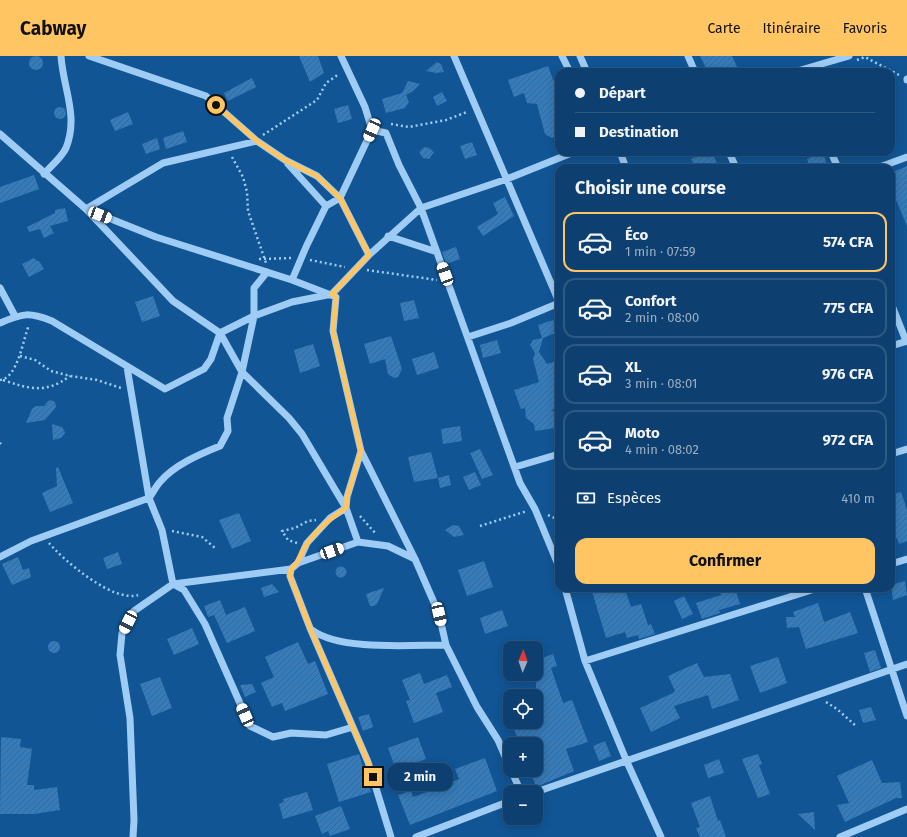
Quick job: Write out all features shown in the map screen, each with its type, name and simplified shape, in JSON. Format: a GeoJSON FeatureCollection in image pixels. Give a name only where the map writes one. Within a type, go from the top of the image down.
{"type":"FeatureCollection","features":[{"type":"Feature","properties":{"kind":"street"},"geometry":{"type":"LineString","coordinates":[[44,174],[66,148],[73,120],[70,98],[62,74],[60,56]]}},
{"type":"Feature","properties":{"kind":"street"},"geometry":{"type":"LineString","coordinates":[[89,56],[206,96],[257,140],[285,160],[317,176],[340,198],[369,255]]}},
{"type":"Feature","properties":{"kind":"street"},"geometry":{"type":"LineString","coordinates":[[292,280],[326,206],[340,198],[372,130],[365,107],[346,70],[341,56]]}},
{"type":"Feature","properties":{"kind":"street"},"geometry":{"type":"LineString","coordinates":[[454,56],[555,293]]}},
{"type":"Feature","properties":{"kind":"street"},"geometry":{"type":"LineString","coordinates":[[562,56],[568,68]]}},
{"type":"Feature","properties":{"kind":"street"},"geometry":{"type":"LineString","coordinates":[[580,56],[585,68]]}},
{"type":"Feature","properties":{"kind":"street"},"geometry":{"type":"LineString","coordinates":[[688,56],[693,68]]}},
{"type":"Feature","properties":{"kind":"street"},"geometry":{"type":"LineString","coordinates":[[811,68],[850,59]]}},
{"type":"Feature","properties":{"kind":"street"},"geometry":{"type":"LineString","coordinates":[[372,130],[386,133],[399,165],[421,208],[520,483],[534,509],[555,558]]}},
{"type":"Feature","properties":{"kind":"street"},"geometry":{"type":"LineString","coordinates":[[0,134],[44,174],[86,209],[173,301],[220,333],[242,372],[302,434],[346,508],[358,542]]}},
{"type":"Feature","properties":{"kind":"street"},"geometry":{"type":"LineString","coordinates":[[86,209],[163,163],[257,140]]}},
{"type":"Feature","properties":{"kind":"street"},"geometry":{"type":"LineString","coordinates":[[0,324],[15,316],[33,314],[52,321],[165,389],[204,369],[211,358],[220,333],[254,316],[292,302],[332,294],[388,236],[421,208],[507,179],[564,156]]}},
{"type":"Feature","properties":{"kind":"street"},"geometry":{"type":"LineString","coordinates":[[888,164],[907,157]]}},
{"type":"Feature","properties":{"kind":"street"},"geometry":{"type":"LineString","coordinates":[[285,160],[326,206]]}},
{"type":"Feature","properties":{"kind":"street"},"geometry":{"type":"LineString","coordinates":[[86,209],[156,237],[292,280],[332,294],[336,297],[333,331],[361,451],[415,559],[439,614],[446,645],[477,707],[498,740],[503,751]]}},
{"type":"Feature","properties":{"kind":"street"},"geometry":{"type":"LineString","coordinates":[[388,236],[437,252]]}},
{"type":"Feature","properties":{"kind":"street"},"geometry":{"type":"LineString","coordinates":[[0,557],[44,536],[149,498],[160,481],[178,467],[198,454],[220,446],[228,431],[226,418],[242,372],[254,316],[254,288],[267,272]]}},
{"type":"Feature","properties":{"kind":"street"},"geometry":{"type":"LineString","coordinates":[[0,288],[15,316]]}},
{"type":"Feature","properties":{"kind":"street"},"geometry":{"type":"LineString","coordinates":[[468,337],[511,322],[555,304]]}},
{"type":"Feature","properties":{"kind":"street"},"geometry":{"type":"LineString","coordinates":[[895,313],[906,341],[895,345]]}},
{"type":"Feature","properties":{"kind":"street"},"geometry":{"type":"LineString","coordinates":[[127,367],[149,498],[162,530],[173,584],[184,590],[205,624],[250,726],[273,737],[291,733],[326,735],[353,727]]}},
{"type":"Feature","properties":{"kind":"street"},"geometry":{"type":"LineString","coordinates":[[895,453],[907,449]]}},
{"type":"Feature","properties":{"kind":"street"},"geometry":{"type":"LineString","coordinates":[[346,508],[347,497],[361,451]]}},
{"type":"Feature","properties":{"kind":"street"},"geometry":{"type":"LineString","coordinates":[[515,468],[555,455]]}},
{"type":"Feature","properties":{"kind":"street"},"geometry":{"type":"LineString","coordinates":[[298,563],[307,543],[330,518],[346,508]]}},
{"type":"Feature","properties":{"kind":"street"},"geometry":{"type":"LineString","coordinates":[[133,837],[134,820],[130,718],[120,655],[122,634],[134,611],[173,584],[291,569],[298,563],[358,542],[387,546],[415,559]]}},
{"type":"Feature","properties":{"kind":"street"},"geometry":{"type":"LineString","coordinates":[[895,563],[907,559]]}},
{"type":"Feature","properties":{"kind":"street"},"geometry":{"type":"LineString","coordinates":[[291,569],[290,576],[310,628],[368,762],[391,837]]}},
{"type":"Feature","properties":{"kind":"street"},"geometry":{"type":"LineString","coordinates":[[566,592],[585,661],[627,762],[661,837]]}},
{"type":"Feature","properties":{"kind":"street"},"geometry":{"type":"LineString","coordinates":[[585,661],[805,592]]}},
{"type":"Feature","properties":{"kind":"street"},"geometry":{"type":"LineString","coordinates":[[866,592],[907,716]]}},
{"type":"Feature","properties":{"kind":"street"},"geometry":{"type":"LineString","coordinates":[[310,628],[320,636],[376,647],[446,645]]}},
{"type":"Feature","properties":{"kind":"street"},"geometry":{"type":"LineString","coordinates":[[543,790],[627,762],[907,664]]}},
{"type":"Feature","properties":{"kind":"street"},"geometry":{"type":"LineString","coordinates":[[416,837],[503,804]]}},
{"type":"Feature","properties":{"kind":"street"},"geometry":{"type":"LineString","coordinates":[[840,837],[907,809]]}},
{"type":"Feature","properties":{"kind":"path"},"geometry":{"type":"LineString","coordinates":[[850,59],[865,57],[886,68]]}},
{"type":"Feature","properties":{"kind":"path"},"geometry":{"type":"LineString","coordinates":[[257,140],[270,129],[295,115],[317,100],[326,83],[346,70]]}},
{"type":"Feature","properties":{"kind":"path"},"geometry":{"type":"LineString","coordinates":[[895,73],[907,79]]}},
{"type":"Feature","properties":{"kind":"path"},"geometry":{"type":"LineString","coordinates":[[372,130],[387,123],[409,127],[446,120],[465,114],[475,104]]}},
{"type":"Feature","properties":{"kind":"path"},"geometry":{"type":"LineString","coordinates":[[226,148],[243,177],[248,192],[248,211],[265,258],[267,272]]}},
{"type":"Feature","properties":{"kind":"path"},"geometry":{"type":"LineString","coordinates":[[1,380],[10,375],[20,356],[33,314]]}},
{"type":"Feature","properties":{"kind":"path"},"geometry":{"type":"LineString","coordinates":[[20,356],[35,360],[51,371],[70,376],[98,380],[131,391]]}},
{"type":"Feature","properties":{"kind":"path"},"geometry":{"type":"LineString","coordinates":[[1,380],[25,388],[45,389],[58,386],[70,376]]}},
{"type":"Feature","properties":{"kind":"path"},"geometry":{"type":"LineString","coordinates":[[480,526],[534,509],[555,518]]}},
{"type":"Feature","properties":{"kind":"path"},"geometry":{"type":"LineString","coordinates":[[358,514],[387,546]]}},
{"type":"Feature","properties":{"kind":"path"},"geometry":{"type":"LineString","coordinates":[[162,530],[202,537],[215,548]]}},
{"type":"Feature","properties":{"kind":"path"},"geometry":{"type":"LineString","coordinates":[[44,536],[58,553],[101,587],[131,597],[145,593]]}},
{"type":"Feature","properties":{"kind":"path"},"geometry":{"type":"LineString","coordinates":[[815,696],[837,709],[856,726]]}},
{"type":"Feature","properties":{"kind":"building"},"geometry":{"type":"Polygon","coordinates":[[[33,56],[39,56],[43,60],[43,66],[39,70],[33,70],[29,66],[29,60],[33,56]]]}},
{"type":"Feature","properties":{"kind":"building"},"geometry":{"type":"Polygon","coordinates":[[[299,56],[318,56],[324,73],[310,82],[299,56]]]}},
{"type":"Feature","properties":{"kind":"building"},"geometry":{"type":"Polygon","coordinates":[[[700,56],[732,56],[738,68],[706,68],[700,56]]]}},
{"type":"Feature","properties":{"kind":"building"},"geometry":{"type":"Polygon","coordinates":[[[437,62],[441,64],[444,72],[437,73],[426,71],[437,62]]]}},
{"type":"Feature","properties":{"kind":"building"},"geometry":{"type":"Polygon","coordinates":[[[548,66],[555,84],[555,136],[552,138],[545,134],[537,104],[527,103],[524,93],[514,97],[508,80],[548,66]]]}},
{"type":"Feature","properties":{"kind":"building"},"geometry":{"type":"Polygon","coordinates":[[[252,78],[256,87],[228,101],[224,93],[252,78]]]}},
{"type":"Feature","properties":{"kind":"building"},"geometry":{"type":"Polygon","coordinates":[[[408,81],[420,84],[406,95],[409,102],[405,108],[386,113],[382,99],[402,93],[408,81]]]}},
{"type":"Feature","properties":{"kind":"building"},"geometry":{"type":"Polygon","coordinates":[[[442,92],[447,101],[437,106],[433,97],[442,92]]]}},
{"type":"Feature","properties":{"kind":"building"},"geometry":{"type":"Polygon","coordinates":[[[348,105],[352,119],[338,123],[334,109],[348,105]]]}},
{"type":"Feature","properties":{"kind":"building"},"geometry":{"type":"Polygon","coordinates":[[[58,107],[62,107],[66,113],[62,119],[58,119],[54,115],[54,111],[58,107]]]}},
{"type":"Feature","properties":{"kind":"building"},"geometry":{"type":"Polygon","coordinates":[[[128,112],[133,124],[115,131],[110,120],[128,112]]]}},
{"type":"Feature","properties":{"kind":"building"},"geometry":{"type":"Polygon","coordinates":[[[183,131],[187,142],[166,149],[163,138],[183,131]]]}},
{"type":"Feature","properties":{"kind":"building"},"geometry":{"type":"Polygon","coordinates":[[[157,138],[160,149],[146,154],[142,144],[157,138]]]}},
{"type":"Feature","properties":{"kind":"building"},"geometry":{"type":"Polygon","coordinates":[[[472,142],[477,155],[465,159],[460,146],[472,142]]]}},
{"type":"Feature","properties":{"kind":"building"},"geometry":{"type":"Polygon","coordinates":[[[424,147],[429,148],[434,152],[429,159],[423,158],[419,152],[424,147]]]}},
{"type":"Feature","properties":{"kind":"building"},"geometry":{"type":"Polygon","coordinates":[[[698,156],[714,156],[717,164],[694,164],[691,159],[698,156]]]}},
{"type":"Feature","properties":{"kind":"building"},"geometry":{"type":"Polygon","coordinates":[[[815,156],[824,156],[827,164],[809,164],[807,159],[815,156]]]}},
{"type":"Feature","properties":{"kind":"building"},"geometry":{"type":"Polygon","coordinates":[[[907,166],[907,226],[895,198],[895,171],[907,166]]]}},
{"type":"Feature","properties":{"kind":"building"},"geometry":{"type":"Polygon","coordinates":[[[34,175],[39,189],[0,203],[0,187],[34,175]]]}},
{"type":"Feature","properties":{"kind":"building"},"geometry":{"type":"Polygon","coordinates":[[[505,197],[514,216],[483,236],[477,227],[498,214],[493,203],[505,197]]]}},
{"type":"Feature","properties":{"kind":"building"},"geometry":{"type":"Polygon","coordinates":[[[65,208],[68,221],[50,226],[54,233],[44,238],[40,229],[29,232],[27,227],[55,213],[55,210],[65,208]]]}},
{"type":"Feature","properties":{"kind":"building"},"geometry":{"type":"Polygon","coordinates":[[[456,247],[460,259],[446,264],[442,252],[456,247]]]}},
{"type":"Feature","properties":{"kind":"building"},"geometry":{"type":"Polygon","coordinates":[[[34,258],[39,261],[44,269],[29,277],[22,264],[34,258]]]}},
{"type":"Feature","properties":{"kind":"building"},"geometry":{"type":"Polygon","coordinates":[[[153,296],[160,316],[142,322],[135,302],[153,296]]]}},
{"type":"Feature","properties":{"kind":"building"},"geometry":{"type":"Polygon","coordinates":[[[414,300],[419,318],[404,321],[400,303],[414,300]]]}},
{"type":"Feature","properties":{"kind":"building"},"geometry":{"type":"Polygon","coordinates":[[[553,320],[555,325],[555,333],[543,338],[539,352],[547,364],[555,362],[555,409],[552,410],[555,414],[555,428],[535,431],[534,424],[526,418],[525,408],[521,409],[514,390],[539,382],[533,359],[535,353],[530,345],[533,340],[542,338],[538,325],[553,320]]]}},
{"type":"Feature","properties":{"kind":"building"},"geometry":{"type":"Polygon","coordinates":[[[391,336],[402,369],[398,377],[394,378],[388,374],[385,359],[370,364],[364,344],[391,336]]]}},
{"type":"Feature","properties":{"kind":"building"},"geometry":{"type":"Polygon","coordinates":[[[497,340],[501,353],[483,358],[480,345],[497,340]]]}},
{"type":"Feature","properties":{"kind":"building"},"geometry":{"type":"Polygon","coordinates":[[[313,344],[320,366],[300,373],[294,350],[313,344]]]}},
{"type":"Feature","properties":{"kind":"building"},"geometry":{"type":"Polygon","coordinates":[[[434,352],[439,368],[417,375],[412,359],[434,352]]]}},
{"type":"Feature","properties":{"kind":"building"},"geometry":{"type":"Polygon","coordinates":[[[51,400],[55,402],[56,407],[45,420],[26,423],[32,409],[36,406],[44,406],[51,400]]]}},
{"type":"Feature","properties":{"kind":"building"},"geometry":{"type":"Polygon","coordinates":[[[52,424],[62,427],[64,430],[65,433],[61,438],[53,440],[52,424]]]}},
{"type":"Feature","properties":{"kind":"building"},"geometry":{"type":"Polygon","coordinates":[[[460,426],[462,441],[443,444],[441,429],[460,426]]]}},
{"type":"Feature","properties":{"kind":"building"},"geometry":{"type":"Polygon","coordinates":[[[480,449],[493,475],[482,479],[470,453],[480,449]]]}},
{"type":"Feature","properties":{"kind":"building"},"geometry":{"type":"Polygon","coordinates":[[[431,452],[438,478],[414,482],[408,457],[431,452]]]}},
{"type":"Feature","properties":{"kind":"building"},"geometry":{"type":"Polygon","coordinates":[[[58,467],[73,503],[50,512],[42,493],[57,486],[56,468],[58,467]]]}},
{"type":"Feature","properties":{"kind":"building"},"geometry":{"type":"Polygon","coordinates":[[[475,472],[481,485],[469,490],[463,477],[475,472]]]}},
{"type":"Feature","properties":{"kind":"building"},"geometry":{"type":"Polygon","coordinates":[[[449,475],[451,485],[440,488],[438,478],[449,475]]]}},
{"type":"Feature","properties":{"kind":"building"},"geometry":{"type":"Polygon","coordinates":[[[901,492],[907,510],[907,541],[899,544],[897,538],[895,539],[895,494],[901,492]]]}},
{"type":"Feature","properties":{"kind":"building"},"geometry":{"type":"Polygon","coordinates":[[[239,513],[251,541],[232,549],[219,520],[239,513]]]}},
{"type":"Feature","properties":{"kind":"building"},"geometry":{"type":"Polygon","coordinates":[[[453,525],[459,526],[464,535],[454,537],[445,530],[453,525]]]}},
{"type":"Feature","properties":{"kind":"building"},"geometry":{"type":"Polygon","coordinates":[[[118,552],[122,564],[107,569],[103,558],[118,552]]]}},
{"type":"Feature","properties":{"kind":"building"},"geometry":{"type":"Polygon","coordinates":[[[18,557],[23,570],[29,568],[31,577],[12,585],[2,564],[18,557]]]}},
{"type":"Feature","properties":{"kind":"building"},"geometry":{"type":"Polygon","coordinates":[[[484,561],[493,587],[467,596],[458,570],[484,561]]]}},
{"type":"Feature","properties":{"kind":"building"},"geometry":{"type":"Polygon","coordinates":[[[341,566],[345,568],[347,572],[345,576],[341,578],[337,576],[335,572],[337,568],[341,566]]]}},
{"type":"Feature","properties":{"kind":"building"},"geometry":{"type":"Polygon","coordinates":[[[905,581],[907,595],[893,600],[892,592],[895,592],[895,584],[905,581]]]}},
{"type":"Feature","properties":{"kind":"building"},"geometry":{"type":"Polygon","coordinates":[[[272,584],[279,592],[264,597],[261,588],[272,584]]]}},
{"type":"Feature","properties":{"kind":"building"},"geometry":{"type":"Polygon","coordinates":[[[384,588],[377,604],[370,606],[366,594],[384,588]]]}},
{"type":"Feature","properties":{"kind":"building"},"geometry":{"type":"Polygon","coordinates":[[[592,592],[626,592],[631,607],[641,604],[648,625],[651,624],[655,634],[639,639],[638,635],[627,638],[625,632],[606,638],[592,592]]]}},
{"type":"Feature","properties":{"kind":"building"},"geometry":{"type":"Polygon","coordinates":[[[720,592],[736,592],[740,604],[719,610],[720,613],[702,619],[696,603],[721,595],[720,592]]]}},
{"type":"Feature","properties":{"kind":"building"},"geometry":{"type":"Polygon","coordinates":[[[684,596],[693,614],[682,619],[674,601],[684,596]]]}},
{"type":"Feature","properties":{"kind":"building"},"geometry":{"type":"Polygon","coordinates":[[[220,600],[226,615],[245,607],[255,631],[227,643],[214,615],[208,617],[204,606],[220,600]]]}},
{"type":"Feature","properties":{"kind":"building"},"geometry":{"type":"Polygon","coordinates":[[[818,603],[824,622],[850,612],[858,633],[806,649],[799,627],[787,628],[786,617],[795,617],[793,612],[818,603]]]}},
{"type":"Feature","properties":{"kind":"building"},"geometry":{"type":"Polygon","coordinates":[[[502,610],[508,626],[485,634],[480,618],[502,610]]]}},
{"type":"Feature","properties":{"kind":"building"},"geometry":{"type":"Polygon","coordinates":[[[192,628],[199,644],[174,655],[167,639],[192,628]]]}},
{"type":"Feature","properties":{"kind":"building"},"geometry":{"type":"Polygon","coordinates":[[[56,641],[59,642],[59,652],[52,653],[49,652],[48,645],[49,642],[56,641]]]}},
{"type":"Feature","properties":{"kind":"building"},"geometry":{"type":"Polygon","coordinates":[[[298,642],[308,664],[315,661],[328,694],[285,711],[282,703],[272,707],[261,683],[274,677],[265,657],[298,642]]]}},
{"type":"Feature","properties":{"kind":"building"},"geometry":{"type":"Polygon","coordinates":[[[875,650],[881,668],[870,672],[864,653],[875,650]]]}},
{"type":"Feature","properties":{"kind":"building"},"geometry":{"type":"Polygon","coordinates":[[[553,654],[557,666],[551,668],[563,703],[572,700],[588,742],[566,749],[574,771],[541,785],[535,785],[532,777],[543,777],[543,737],[517,737],[514,729],[543,729],[543,689],[536,689],[536,681],[543,681],[543,658],[553,654]]]}},
{"type":"Feature","properties":{"kind":"building"},"geometry":{"type":"Polygon","coordinates":[[[778,657],[787,683],[760,693],[750,666],[778,657]]]}},
{"type":"Feature","properties":{"kind":"building"},"geometry":{"type":"Polygon","coordinates":[[[697,663],[704,677],[730,674],[739,700],[712,709],[708,695],[674,706],[680,718],[651,732],[640,708],[673,693],[675,691],[668,676],[697,663]]]}},
{"type":"Feature","properties":{"kind":"building"},"geometry":{"type":"Polygon","coordinates":[[[420,673],[424,684],[447,675],[452,687],[436,693],[443,712],[414,723],[406,701],[410,700],[402,680],[420,673]]]}},
{"type":"Feature","properties":{"kind":"building"},"geometry":{"type":"Polygon","coordinates":[[[160,677],[172,708],[152,716],[140,684],[160,677]]]}},
{"type":"Feature","properties":{"kind":"building"},"geometry":{"type":"Polygon","coordinates":[[[252,684],[256,692],[245,697],[240,685],[252,684]]]}},
{"type":"Feature","properties":{"kind":"building"},"geometry":{"type":"Polygon","coordinates":[[[871,707],[876,720],[863,723],[859,710],[871,707]]]}},
{"type":"Feature","properties":{"kind":"building"},"geometry":{"type":"Polygon","coordinates":[[[369,714],[373,727],[363,731],[358,717],[369,714]]]}},
{"type":"Feature","properties":{"kind":"building"},"geometry":{"type":"Polygon","coordinates":[[[1,737],[21,739],[20,747],[32,749],[27,785],[34,785],[34,790],[57,787],[60,810],[34,814],[0,814],[1,737]]]}},
{"type":"Feature","properties":{"kind":"building"},"geometry":{"type":"Polygon","coordinates":[[[418,737],[426,759],[396,770],[388,748],[418,737]]]}},
{"type":"Feature","properties":{"kind":"building"},"geometry":{"type":"Polygon","coordinates":[[[605,741],[611,756],[599,761],[593,746],[605,741]]]}},
{"type":"Feature","properties":{"kind":"building"},"geometry":{"type":"Polygon","coordinates":[[[359,754],[371,792],[339,802],[327,764],[359,754]]]}},
{"type":"Feature","properties":{"kind":"building"},"geometry":{"type":"Polygon","coordinates":[[[758,754],[762,764],[759,765],[770,794],[758,798],[742,759],[758,754]]]}},
{"type":"Feature","properties":{"kind":"building"},"geometry":{"type":"Polygon","coordinates":[[[485,758],[497,791],[410,825],[398,795],[411,791],[413,797],[459,779],[455,769],[485,758]]]}},
{"type":"Feature","properties":{"kind":"building"},"geometry":{"type":"Polygon","coordinates":[[[719,759],[724,773],[708,778],[704,765],[719,759]]]}},
{"type":"Feature","properties":{"kind":"building"},"geometry":{"type":"Polygon","coordinates":[[[872,760],[882,783],[900,782],[902,798],[896,798],[845,822],[837,805],[849,803],[837,776],[872,760]]]}},
{"type":"Feature","properties":{"kind":"building"},"geometry":{"type":"Polygon","coordinates":[[[307,792],[313,810],[283,819],[279,804],[284,802],[283,799],[307,792]]]}},
{"type":"Feature","properties":{"kind":"building"},"geometry":{"type":"Polygon","coordinates":[[[710,796],[718,821],[720,820],[726,837],[700,837],[696,828],[700,827],[691,803],[710,796]]]}},
{"type":"Feature","properties":{"kind":"building"},"geometry":{"type":"Polygon","coordinates":[[[341,806],[350,829],[330,836],[328,831],[322,834],[315,816],[341,806]]]}},
{"type":"Feature","properties":{"kind":"building"},"geometry":{"type":"Polygon","coordinates":[[[814,812],[815,830],[798,814],[814,812]]]}},
{"type":"Feature","properties":{"kind":"route"},"geometry":{"type":"LineString","coordinates":[[216,105],[257,141],[285,160],[317,176],[340,198],[369,255],[332,294],[336,297],[333,331],[361,451],[347,497],[346,508],[330,518],[319,532],[307,543],[298,563],[291,569],[290,576],[301,601],[310,628],[368,762],[373,777]]}}]}
